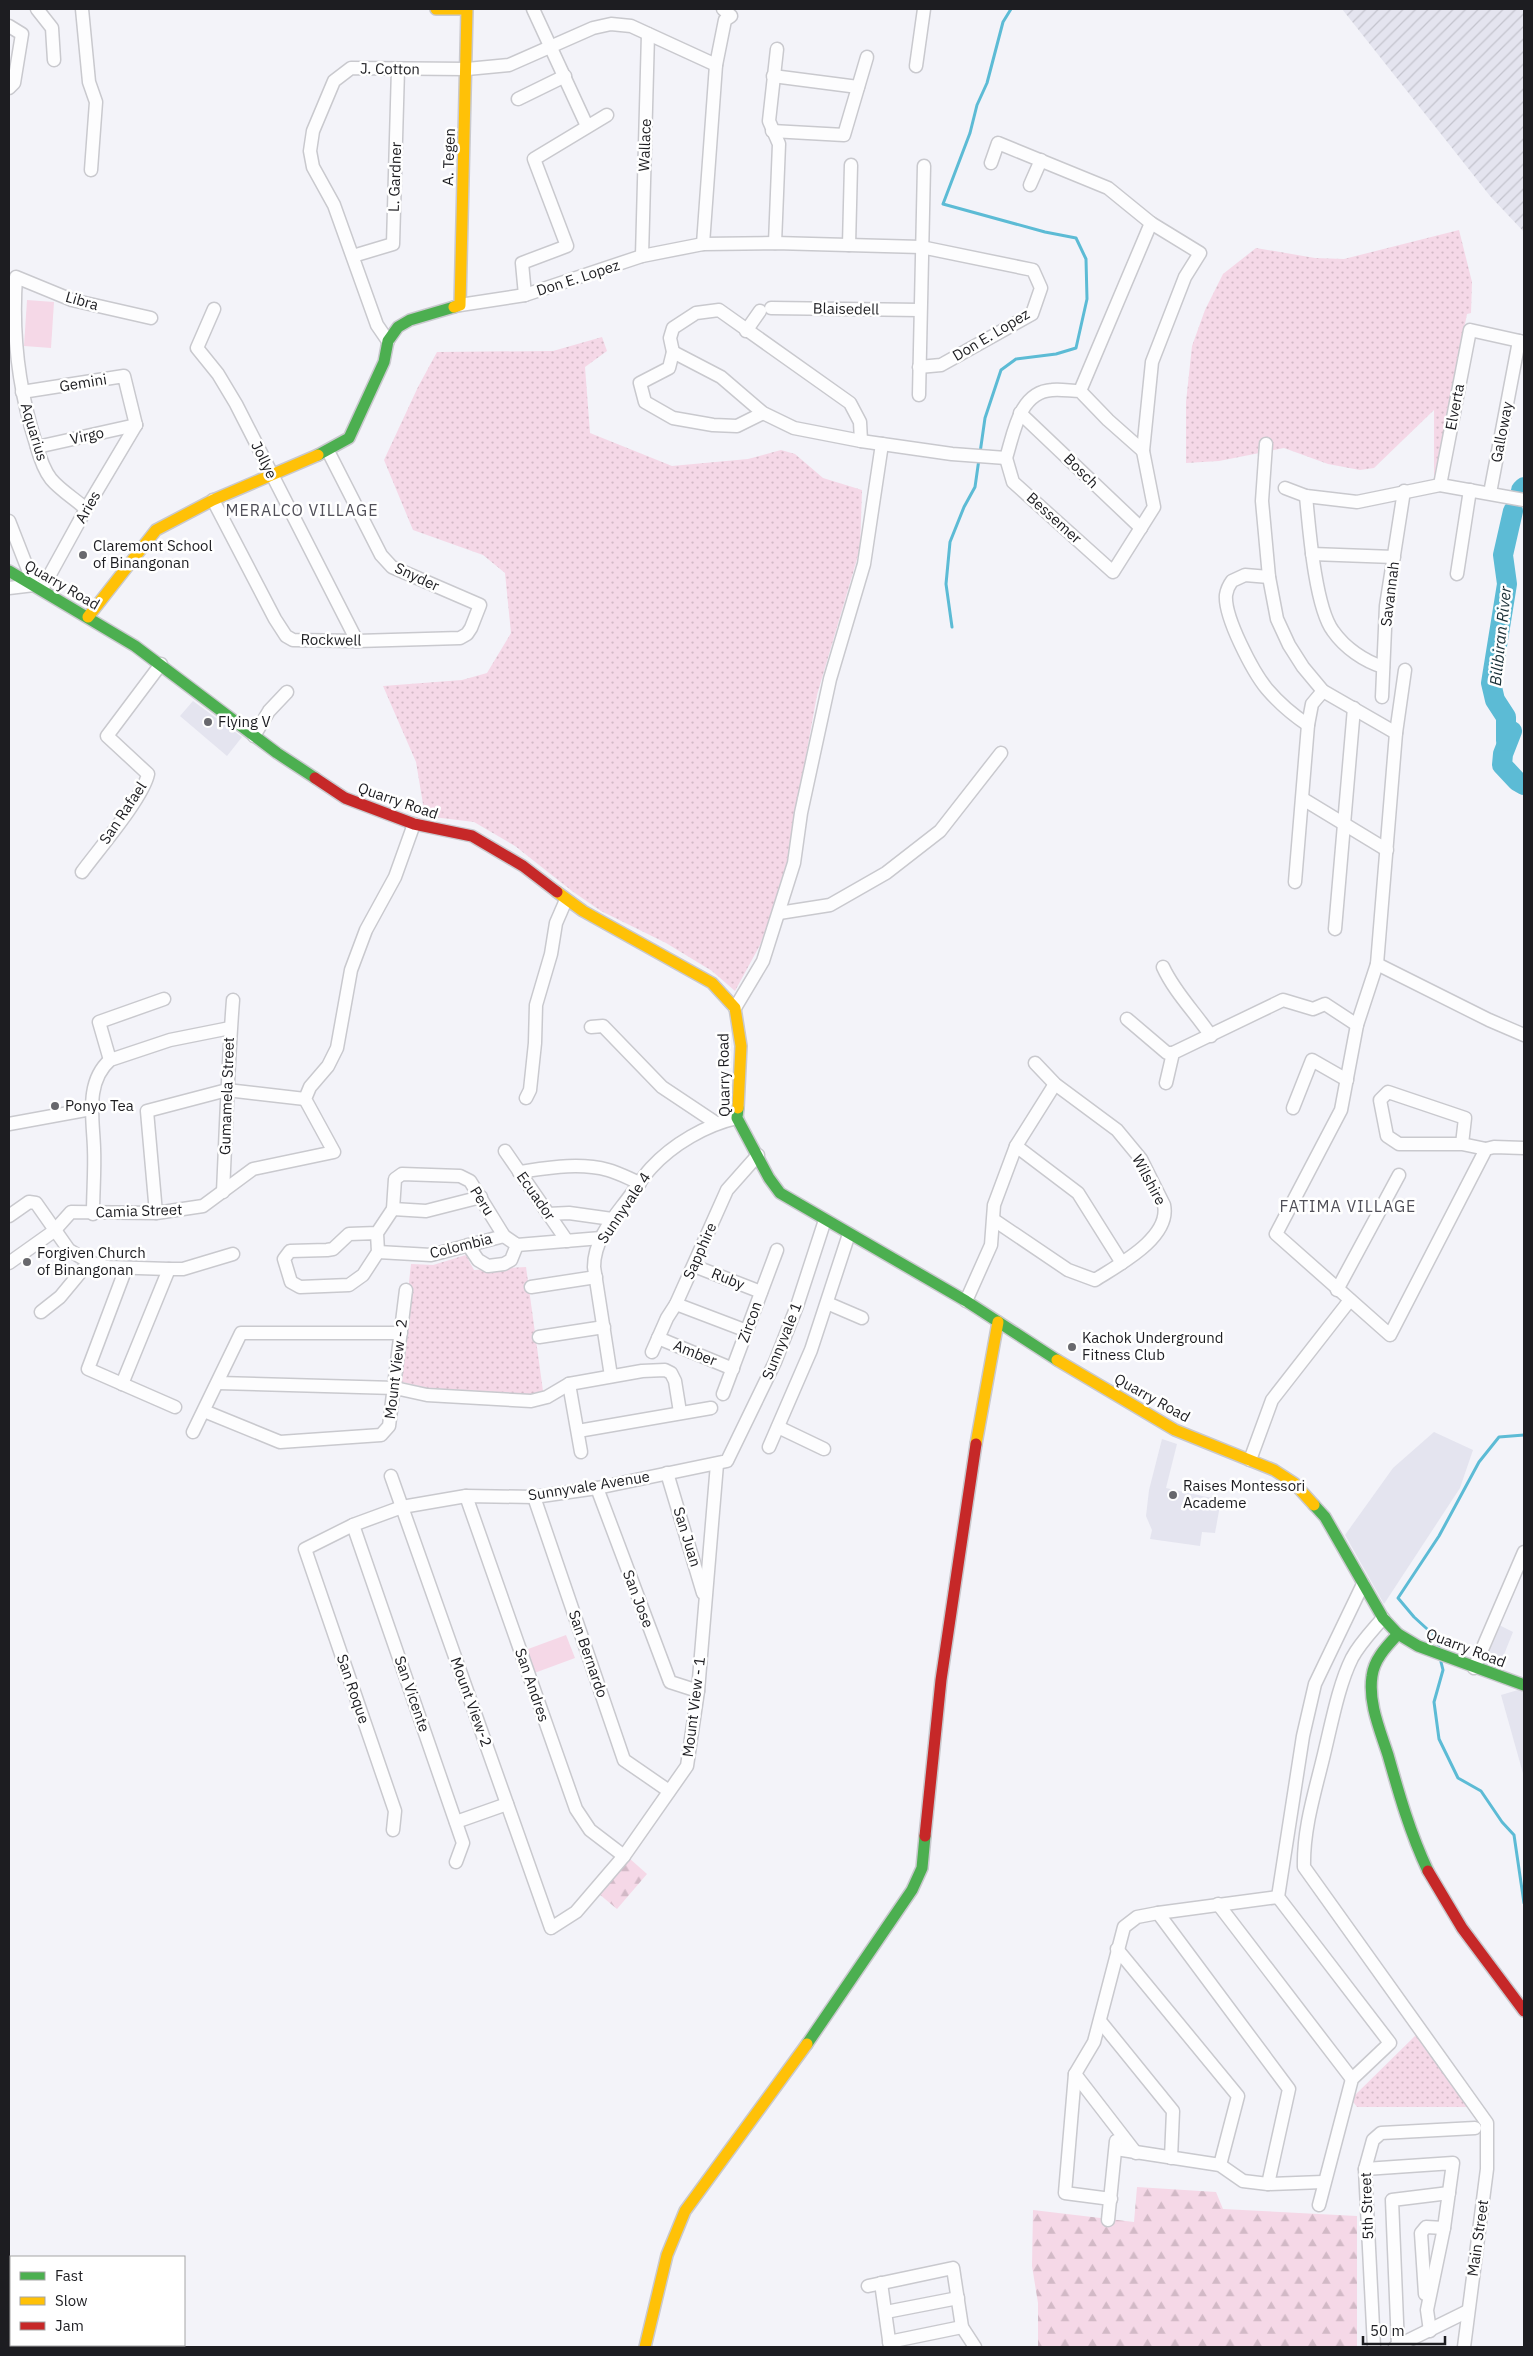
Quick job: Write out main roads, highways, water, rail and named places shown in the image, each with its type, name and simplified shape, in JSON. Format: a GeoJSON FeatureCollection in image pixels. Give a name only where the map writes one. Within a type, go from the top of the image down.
{"type":"FeatureCollection","features":[{"type":"Feature","properties":{"kind":"waterway"},"geometry":{"type":"LineString","coordinates":[[980,453],[985,418],[1001,370],[1016,359],[1056,354],[1076,348],[1087,299],[1086,259],[1076,238],[1045,232],[943,204],[970,133],[977,105],[987,83],[1003,22],[1011,9]]}},
{"type":"Feature","properties":{"kind":"waterway"},"geometry":{"type":"LineString","coordinates":[[952,627],[946,584],[950,542],[964,507],[975,487],[979,459]]}},
{"type":"Feature","properties":{"kind":"waterway","name":"Bilibiran River"},"geometry":{"type":"LineString","coordinates":[[1521,490],[1524,487]]}},
{"type":"Feature","properties":{"kind":"waterway","name":"Bilibiran River"},"geometry":{"type":"LineString","coordinates":[[1506,741],[1506,717],[1495,700],[1491,683],[1507,584],[1503,555],[1513,511]]}},
{"type":"Feature","properties":{"kind":"waterway","name":"Bilibiran River"},"geometry":{"type":"LineString","coordinates":[[1511,732],[1503,754],[1502,765],[1517,781],[1524,785]]}},
{"type":"Feature","properties":{"kind":"waterway"},"geometry":{"type":"LineString","coordinates":[[1439,1648],[1437,1638],[1414,1617],[1398,1598],[1439,1536],[1479,1462],[1499,1437],[1524,1435]]}},
{"type":"Feature","properties":{"kind":"waterway"},"geometry":{"type":"LineString","coordinates":[[1441,1662],[1443,1670],[1434,1702],[1439,1739],[1458,1778],[1481,1791],[1502,1822],[1514,1835],[1524,1903]]}},
{"type":"Feature","properties":{"kind":"place","name":"Claremont School of Binangonan"},"geometry":{"type":"Point","coordinates":[83,555]}},
{"type":"Feature","properties":{"kind":"place","name":"Flying V"},"geometry":{"type":"Point","coordinates":[208,722]}},
{"type":"Feature","properties":{"kind":"place","name":"Ponyo Tea"},"geometry":{"type":"Point","coordinates":[55,1106]}},
{"type":"Feature","properties":{"kind":"place","name":"Forgiven Church of Binangonan"},"geometry":{"type":"Point","coordinates":[27,1262]}},
{"type":"Feature","properties":{"kind":"place","name":"Kachok Underground Fitness Club"},"geometry":{"type":"Point","coordinates":[1072,1347]}},
{"type":"Feature","properties":{"kind":"place","name":"Raises Montessori Academe"},"geometry":{"type":"Point","coordinates":[1173,1495]}},
{"type":"Feature","properties":{"kind":"district","name":"MERALCO VILLAGE"},"geometry":{"type":"Point","coordinates":[302,510]}},
{"type":"Feature","properties":{"kind":"district","name":"FATIMA VILLAGE"},"geometry":{"type":"Point","coordinates":[1348,1206]}}]}
